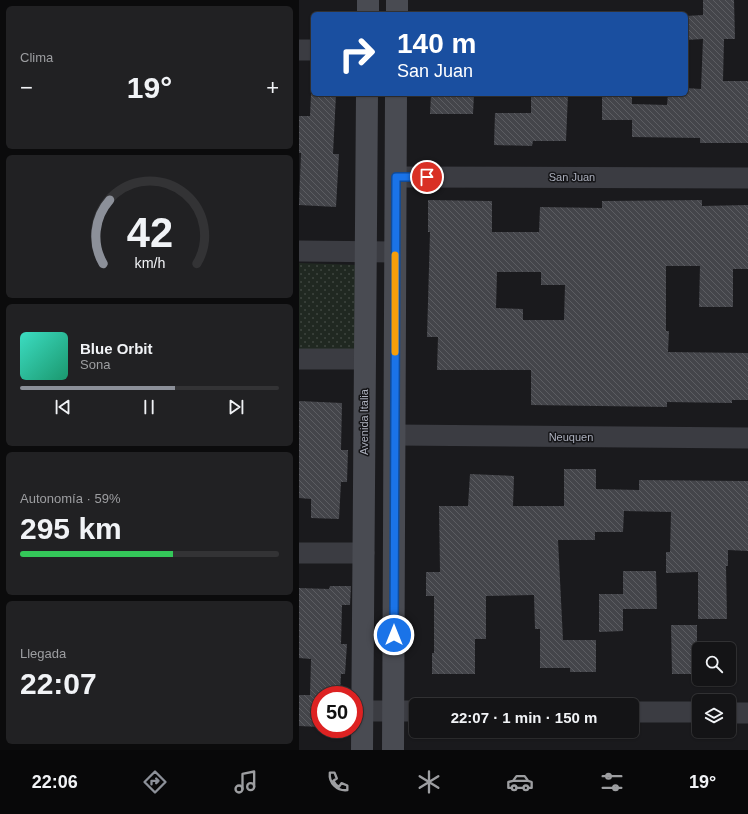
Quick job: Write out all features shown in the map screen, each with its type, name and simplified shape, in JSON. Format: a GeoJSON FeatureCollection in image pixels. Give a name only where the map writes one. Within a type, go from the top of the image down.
{"type":"FeatureCollection","features":[{"type":"Feature","properties":{"kind":"main road"},"geometry":{"type":"LineString","coordinates":[[368,0],[368,12]]}},
{"type":"Feature","properties":{"kind":"main road"},"geometry":{"type":"LineString","coordinates":[[397,0],[397,12]]}},
{"type":"Feature","properties":{"kind":"main road","name":"Avenida Italia"},"geometry":{"type":"LineString","coordinates":[[363,686],[367,96]]}},
{"type":"Feature","properties":{"kind":"main road"},"geometry":{"type":"LineString","coordinates":[[393,750],[396,96]]}},
{"type":"Feature","properties":{"kind":"main road","name":"Avenida Italia"},"geometry":{"type":"LineString","coordinates":[[362,738],[362,750]]}},
{"type":"Feature","properties":{"kind":"street"},"geometry":{"type":"LineString","coordinates":[[299,50],[311,50]]}},
{"type":"Feature","properties":{"kind":"street","name":"San Juan"},"geometry":{"type":"LineString","coordinates":[[396,177],[748,178]]}},
{"type":"Feature","properties":{"kind":"street"},"geometry":{"type":"LineString","coordinates":[[299,251],[395,252]]}},
{"type":"Feature","properties":{"kind":"street"},"geometry":{"type":"LineString","coordinates":[[299,359],[365,359]]}},
{"type":"Feature","properties":{"kind":"street","name":"Neuquen"},"geometry":{"type":"LineString","coordinates":[[395,435],[748,438]]}},
{"type":"Feature","properties":{"kind":"street"},"geometry":{"type":"LineString","coordinates":[[299,553],[363,553]]}},
{"type":"Feature","properties":{"kind":"street"},"geometry":{"type":"LineString","coordinates":[[363,711],[409,711]]}},
{"type":"Feature","properties":{"kind":"street"},"geometry":{"type":"LineString","coordinates":[[639,712],[692,712]]}},
{"type":"Feature","properties":{"kind":"street"},"geometry":{"type":"LineString","coordinates":[[736,713],[748,713]]}},
{"type":"Feature","properties":{"kind":"shaded area"},"geometry":{"type":"Polygon","coordinates":[[[299,263],[358,265],[355,349],[299,349],[299,263]]]}},
{"type":"Feature","properties":{"kind":"building"},"geometry":{"type":"Polygon","coordinates":[[[703,0],[734,0],[735,39],[724,39],[723,81],[748,81],[748,143],[700,143],[700,138],[632,137],[632,104],[667,105],[668,96],[688,96],[688,88],[701,89],[703,39],[688,40],[688,16],[703,15],[703,0]]]}},
{"type":"Feature","properties":{"kind":"building"},"geometry":{"type":"Polygon","coordinates":[[[311,94],[311,96],[336,96],[333,154],[339,154],[336,207],[299,205],[301,153],[299,153],[299,116],[310,116],[311,94]]]}},
{"type":"Feature","properties":{"kind":"building"},"geometry":{"type":"Polygon","coordinates":[[[431,96],[474,96],[473,114],[430,114],[431,96]]]}},
{"type":"Feature","properties":{"kind":"building"},"geometry":{"type":"Polygon","coordinates":[[[531,96],[568,96],[566,141],[533,141],[532,146],[494,145],[495,113],[531,113],[531,96]]]}},
{"type":"Feature","properties":{"kind":"building"},"geometry":{"type":"Polygon","coordinates":[[[602,96],[632,96],[632,120],[602,120],[602,96]]]}},
{"type":"Feature","properties":{"kind":"building"},"geometry":{"type":"Polygon","coordinates":[[[428,200],[492,201],[492,232],[539,232],[540,207],[602,208],[602,201],[702,200],[702,206],[748,205],[748,269],[733,269],[733,307],[699,307],[700,266],[666,266],[666,331],[669,331],[668,352],[748,353],[748,400],[732,400],[732,403],[667,402],[667,407],[531,405],[531,370],[437,370],[438,337],[427,337],[430,232],[428,232],[428,200]],[[497,272],[496,308],[523,309],[523,320],[564,320],[565,285],[541,285],[541,272],[497,272]]]}},
{"type":"Feature","properties":{"kind":"building"},"geometry":{"type":"Polygon","coordinates":[[[299,401],[342,403],[341,450],[348,450],[347,482],[341,482],[339,519],[311,518],[311,499],[299,498],[299,401]]]}},
{"type":"Feature","properties":{"kind":"building"},"geometry":{"type":"Polygon","coordinates":[[[564,469],[596,469],[596,489],[639,490],[639,480],[748,481],[748,551],[728,550],[728,566],[726,566],[727,619],[698,619],[698,572],[666,573],[666,552],[670,552],[671,512],[624,511],[623,532],[595,532],[595,540],[558,540],[563,640],[596,640],[596,672],[570,672],[570,668],[540,668],[540,629],[535,629],[534,595],[486,596],[486,639],[475,639],[475,674],[432,674],[432,653],[434,653],[434,596],[426,596],[426,572],[440,572],[439,506],[468,506],[470,474],[514,476],[513,506],[564,506],[564,469]]]}},
{"type":"Feature","properties":{"kind":"building"},"geometry":{"type":"Polygon","coordinates":[[[623,571],[656,571],[657,609],[623,609],[623,631],[599,632],[599,594],[623,594],[623,571]]]}},
{"type":"Feature","properties":{"kind":"building"},"geometry":{"type":"Polygon","coordinates":[[[330,586],[351,586],[350,605],[342,605],[341,644],[347,644],[345,674],[341,674],[340,686],[311,686],[310,695],[311,659],[299,658],[299,588],[329,589],[330,586]]]}},
{"type":"Feature","properties":{"kind":"building"},"geometry":{"type":"Polygon","coordinates":[[[671,625],[697,625],[697,642],[692,642],[692,674],[672,674],[671,625]]]}},
{"type":"Feature","properties":{"kind":"building"},"geometry":{"type":"Polygon","coordinates":[[[299,695],[311,695],[311,727],[299,726],[299,695]]]}},
{"type":"Feature","properties":{"kind":"slow traffic"},"geometry":{"type":"LineString","coordinates":[[395,255],[395,352]]}},
{"type":"Feature","properties":{"kind":"route"},"geometry":{"type":"LineString","coordinates":[[394,635],[396,177],[427,177]]}}]}
